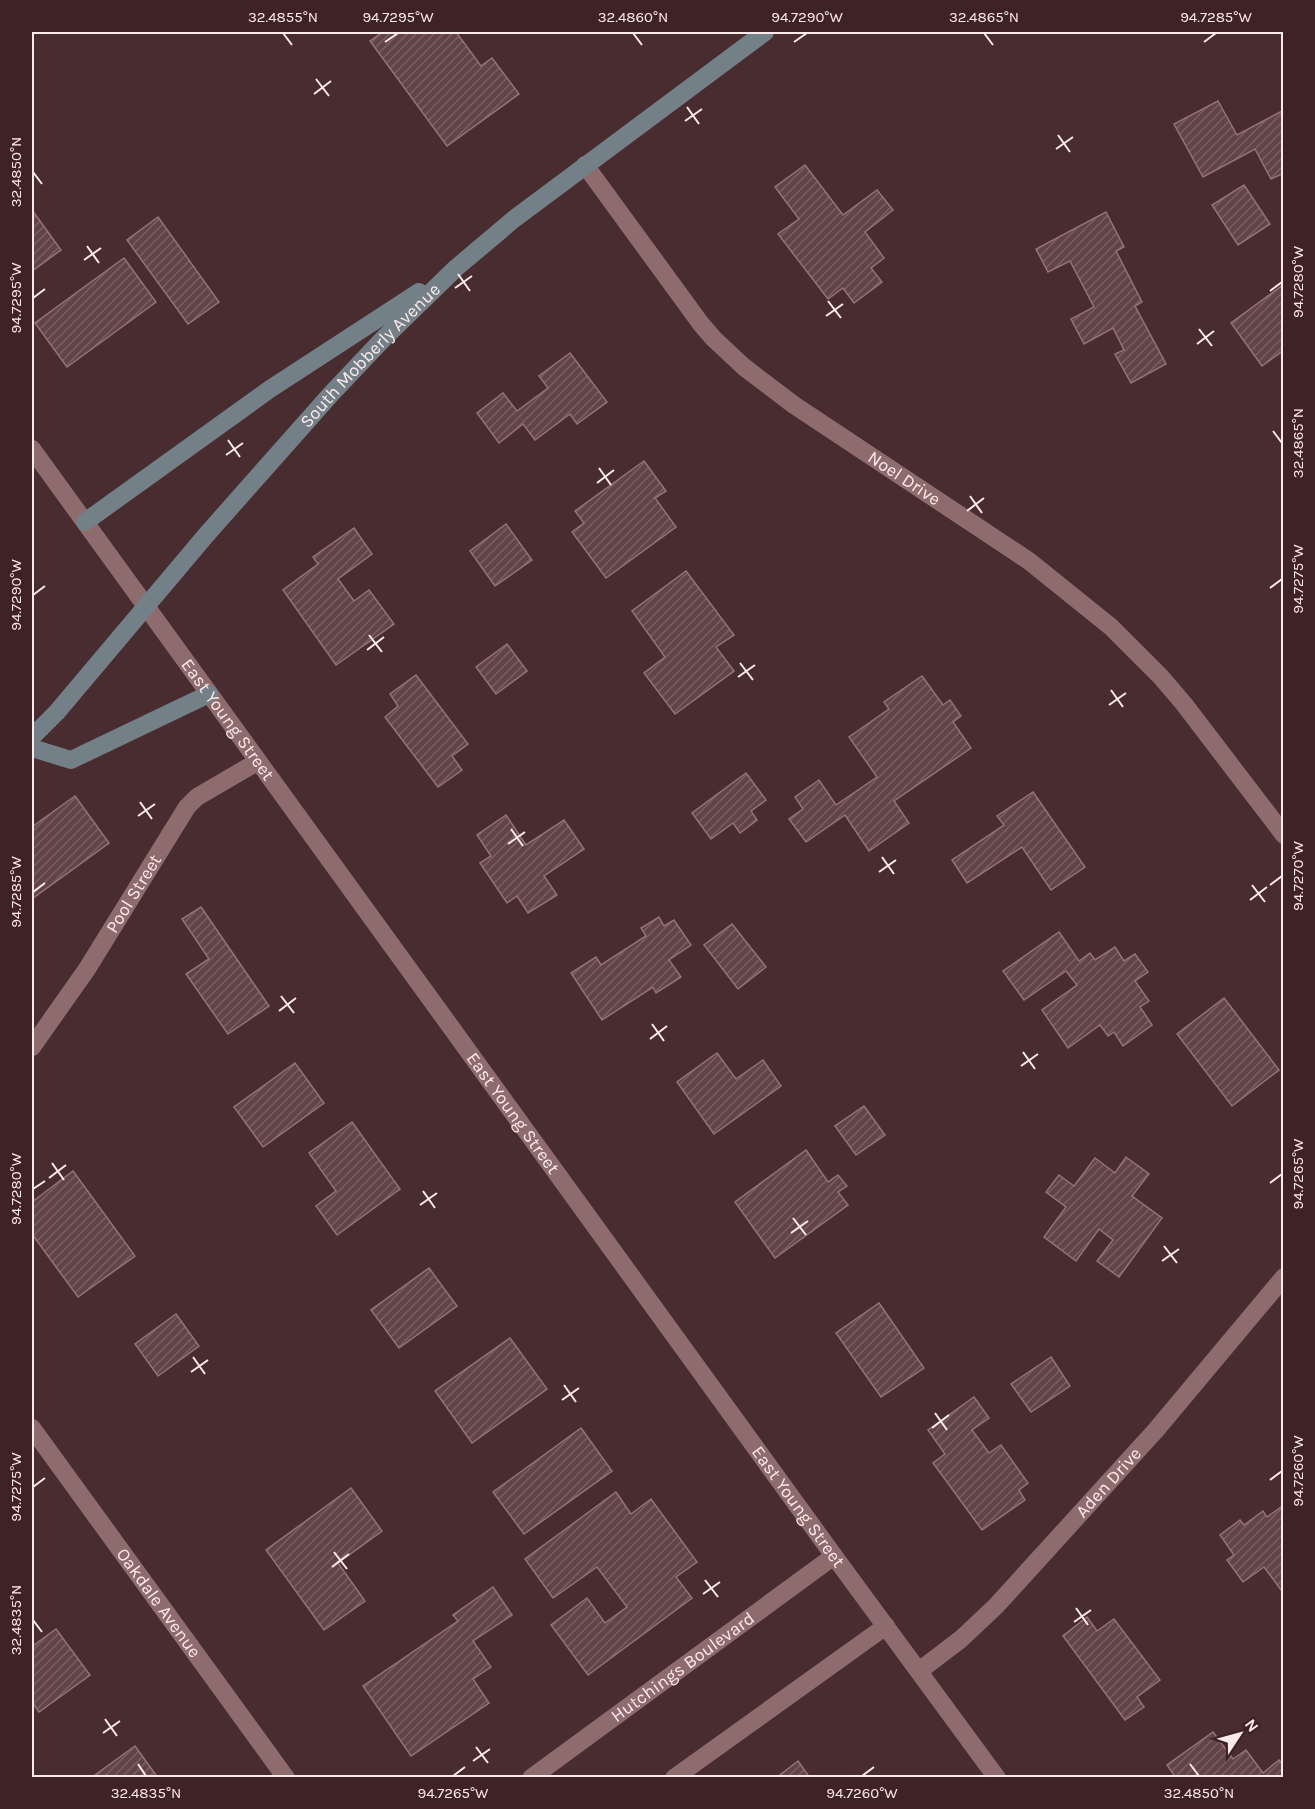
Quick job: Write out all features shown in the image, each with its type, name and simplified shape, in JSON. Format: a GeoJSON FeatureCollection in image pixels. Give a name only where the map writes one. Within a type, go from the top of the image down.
{"type":"FeatureCollection","features":[{"type":"Feature","properties":{"kind":"main road","name":"South Mobberly Avenue"},"geometry":{"type":"LineString","coordinates":[[32,737],[57,712],[207,534],[331,394],[384,338],[456,268],[489,238],[765,32]]}},
{"type":"Feature","properties":{"kind":"main road"},"geometry":{"type":"LineString","coordinates":[[85,522],[270,389],[456,268]]}},
{"type":"Feature","properties":{"kind":"main road"},"geometry":{"type":"LineString","coordinates":[[32,748],[71,760],[209,694]]}},
{"type":"Feature","properties":{"kind":"street","name":"Noel Drive"},"geometry":{"type":"LineString","coordinates":[[585,165],[701,324],[729,354],[759,380],[794,405],[1029,561],[1111,627],[1161,677],[1184,704],[1284,835]]}},
{"type":"Feature","properties":{"kind":"street","name":"East Young Street"},"geometry":{"type":"LineString","coordinates":[[32,448],[257,762],[997,1778]]}},
{"type":"Feature","properties":{"kind":"street","name":"Pool Street"},"geometry":{"type":"LineString","coordinates":[[32,1047],[93,960],[187,807],[197,797],[257,762]]}},
{"type":"Feature","properties":{"kind":"street","name":"Aden Drive"},"geometry":{"type":"LineString","coordinates":[[919,1671],[955,1644],[996,1606],[1156,1430],[1284,1277]]}},
{"type":"Feature","properties":{"kind":"street","name":"Oakdale Avenue"},"geometry":{"type":"LineString","coordinates":[[32,1428],[286,1778]]}},
{"type":"Feature","properties":{"kind":"street","name":"Hutchings Boulevard"},"geometry":{"type":"LineString","coordinates":[[531,1778],[834,1556]]}},
{"type":"Feature","properties":{"kind":"street"},"geometry":{"type":"LineString","coordinates":[[674,1778],[886,1626]]}},
{"type":"Feature","properties":{"kind":"building"},"geometry":{"type":"Polygon","coordinates":[[[383,32],[456,32],[481,66],[492,58],[519,94],[447,146],[370,41],[383,32]]]}},
{"type":"Feature","properties":{"kind":"building"},"geometry":{"type":"Polygon","coordinates":[[[1218,101],[1237,135],[1284,110],[1284,173],[1271,179],[1255,149],[1203,177],[1174,124],[1218,101]]]}},
{"type":"Feature","properties":{"kind":"building"},"geometry":{"type":"Polygon","coordinates":[[[805,165],[843,215],[877,190],[893,210],[865,232],[884,258],[871,268],[882,282],[854,303],[843,288],[828,299],[778,234],[799,219],[775,187],[805,165]]]}},
{"type":"Feature","properties":{"kind":"building"},"geometry":{"type":"Polygon","coordinates":[[[1244,185],[1270,224],[1238,245],[1212,205],[1244,185]]]}},
{"type":"Feature","properties":{"kind":"building"},"geometry":{"type":"Polygon","coordinates":[[[32,210],[61,250],[32,271],[32,210]]]}},
{"type":"Feature","properties":{"kind":"building"},"geometry":{"type":"Polygon","coordinates":[[[1106,212],[1124,247],[1116,251],[1142,302],[1135,306],[1166,364],[1131,383],[1115,354],[1124,350],[1113,328],[1084,344],[1071,319],[1094,307],[1070,261],[1048,272],[1036,249],[1106,212]]]}},
{"type":"Feature","properties":{"kind":"building"},"geometry":{"type":"Polygon","coordinates":[[[158,217],[219,302],[188,324],[127,240],[158,217]]]}},
{"type":"Feature","properties":{"kind":"building"},"geometry":{"type":"Polygon","coordinates":[[[124,258],[156,302],[67,367],[35,323],[124,258]]]}},
{"type":"Feature","properties":{"kind":"building"},"geometry":{"type":"Polygon","coordinates":[[[1283,285],[1284,350],[1262,366],[1231,323],[1283,285]]]}},
{"type":"Feature","properties":{"kind":"building"},"geometry":{"type":"Polygon","coordinates":[[[570,353],[607,402],[577,424],[570,414],[535,440],[523,424],[499,443],[477,413],[503,393],[517,411],[548,388],[539,376],[570,353]]]}},
{"type":"Feature","properties":{"kind":"building"},"geometry":{"type":"Polygon","coordinates":[[[644,461],[666,491],[655,498],[676,527],[606,578],[572,532],[584,523],[575,511],[644,461]]]}},
{"type":"Feature","properties":{"kind":"building"},"geometry":{"type":"Polygon","coordinates":[[[506,524],[532,560],[495,586],[470,551],[506,524]]]}},
{"type":"Feature","properties":{"kind":"building"},"geometry":{"type":"Polygon","coordinates":[[[354,528],[372,554],[338,579],[354,601],[369,590],[394,624],[336,665],[283,590],[318,564],[313,557],[354,528]]]}},
{"type":"Feature","properties":{"kind":"building"},"geometry":{"type":"Polygon","coordinates":[[[686,571],[734,635],[716,647],[734,671],[675,714],[644,673],[665,657],[632,611],[686,571]]]}},
{"type":"Feature","properties":{"kind":"building"},"geometry":{"type":"Polygon","coordinates":[[[507,644],[527,671],[496,694],[476,667],[507,644]]]}},
{"type":"Feature","properties":{"kind":"building"},"geometry":{"type":"Polygon","coordinates":[[[416,675],[468,744],[452,756],[462,770],[438,787],[385,717],[398,706],[390,694],[416,675]]]}},
{"type":"Feature","properties":{"kind":"building"},"geometry":{"type":"Polygon","coordinates":[[[922,676],[943,705],[950,700],[961,716],[953,722],[971,748],[894,801],[909,823],[869,851],[845,815],[806,842],[789,819],[803,809],[795,797],[819,780],[836,805],[877,777],[849,737],[889,709],[884,702],[922,676]]]}},
{"type":"Feature","properties":{"kind":"building"},"geometry":{"type":"Polygon","coordinates":[[[746,773],[766,800],[751,811],[757,820],[740,833],[733,823],[711,839],[692,813],[746,773]]]}},
{"type":"Feature","properties":{"kind":"building"},"geometry":{"type":"Polygon","coordinates":[[[1033,792],[1085,867],[1051,890],[1022,847],[967,883],[952,860],[1004,825],[997,816],[1033,792]]]}},
{"type":"Feature","properties":{"kind":"building"},"geometry":{"type":"Polygon","coordinates":[[[75,796],[109,843],[33,898],[32,827],[75,796]]]}},
{"type":"Feature","properties":{"kind":"building"},"geometry":{"type":"Polygon","coordinates":[[[506,815],[526,845],[564,820],[584,849],[544,876],[557,895],[528,913],[517,896],[507,903],[480,863],[491,856],[477,835],[506,815]]]}},
{"type":"Feature","properties":{"kind":"building"},"geometry":{"type":"Polygon","coordinates":[[[201,907],[269,1006],[228,1034],[186,974],[209,959],[182,919],[201,907]]]}},
{"type":"Feature","properties":{"kind":"building"},"geometry":{"type":"Polygon","coordinates":[[[659,917],[664,926],[674,920],[691,945],[669,960],[681,977],[656,993],[653,987],[602,1020],[571,973],[596,957],[601,965],[646,936],[641,928],[659,917]]]}},
{"type":"Feature","properties":{"kind":"building"},"geometry":{"type":"Polygon","coordinates":[[[732,924],[766,967],[738,989],[704,945],[732,924]]]}},
{"type":"Feature","properties":{"kind":"building"},"geometry":{"type":"Polygon","coordinates":[[[1059,932],[1079,961],[1090,953],[1095,960],[1115,947],[1124,961],[1135,954],[1148,972],[1135,981],[1149,1001],[1140,1007],[1152,1025],[1123,1046],[1114,1032],[1108,1036],[1100,1025],[1068,1048],[1042,1010],[1077,985],[1066,971],[1024,1000],[1003,971],[1059,932]]]}},
{"type":"Feature","properties":{"kind":"building"},"geometry":{"type":"Polygon","coordinates":[[[1224,998],[1279,1070],[1232,1106],[1177,1034],[1224,998]]]}},
{"type":"Feature","properties":{"kind":"building"},"geometry":{"type":"Polygon","coordinates":[[[717,1053],[736,1079],[763,1060],[781,1086],[714,1134],[677,1082],[717,1053]]]}},
{"type":"Feature","properties":{"kind":"building"},"geometry":{"type":"Polygon","coordinates":[[[295,1063],[324,1103],[263,1147],[234,1107],[295,1063]]]}},
{"type":"Feature","properties":{"kind":"building"},"geometry":{"type":"Polygon","coordinates":[[[864,1106],[885,1135],[856,1155],[835,1126],[864,1106]]]}},
{"type":"Feature","properties":{"kind":"building"},"geometry":{"type":"Polygon","coordinates":[[[352,1122],[400,1189],[337,1235],[316,1206],[336,1191],[309,1153],[352,1122]]]}},
{"type":"Feature","properties":{"kind":"building"},"geometry":{"type":"Polygon","coordinates":[[[806,1150],[828,1182],[838,1175],[847,1186],[838,1192],[848,1205],[775,1258],[735,1202],[806,1150]]]}},
{"type":"Feature","properties":{"kind":"building"},"geometry":{"type":"Polygon","coordinates":[[[1126,1157],[1149,1174],[1132,1196],[1162,1218],[1119,1277],[1097,1261],[1113,1240],[1099,1229],[1076,1261],[1044,1237],[1066,1207],[1046,1192],[1059,1175],[1074,1186],[1095,1158],[1115,1173],[1126,1157]]]}},
{"type":"Feature","properties":{"kind":"building"},"geometry":{"type":"Polygon","coordinates":[[[73,1171],[135,1256],[78,1297],[32,1234],[32,1202],[73,1171]]]}},
{"type":"Feature","properties":{"kind":"building"},"geometry":{"type":"Polygon","coordinates":[[[429,1268],[457,1306],[399,1348],[371,1310],[429,1268]]]}},
{"type":"Feature","properties":{"kind":"building"},"geometry":{"type":"Polygon","coordinates":[[[879,1303],[924,1368],[881,1397],[836,1333],[879,1303]]]}},
{"type":"Feature","properties":{"kind":"building"},"geometry":{"type":"Polygon","coordinates":[[[176,1314],[199,1346],[158,1376],[135,1344],[176,1314]]]}},
{"type":"Feature","properties":{"kind":"building"},"geometry":{"type":"Polygon","coordinates":[[[510,1338],[547,1389],[472,1443],[435,1391],[510,1338]]]}},
{"type":"Feature","properties":{"kind":"building"},"geometry":{"type":"Polygon","coordinates":[[[1051,1357],[1070,1386],[1031,1412],[1011,1384],[1051,1357]]]}},
{"type":"Feature","properties":{"kind":"building"},"geometry":{"type":"Polygon","coordinates":[[[974,1397],[989,1418],[972,1430],[989,1453],[1001,1445],[1028,1483],[1019,1490],[1025,1500],[982,1530],[933,1463],[945,1454],[928,1430],[974,1397]]]}},
{"type":"Feature","properties":{"kind":"building"},"geometry":{"type":"Polygon","coordinates":[[[581,1428],[612,1471],[524,1534],[493,1492],[581,1428]]]}},
{"type":"Feature","properties":{"kind":"building"},"geometry":{"type":"Polygon","coordinates":[[[351,1488],[382,1531],[338,1563],[365,1601],[324,1630],[266,1550],[351,1488]]]}},
{"type":"Feature","properties":{"kind":"building"},"geometry":{"type":"Polygon","coordinates":[[[616,1492],[631,1514],[651,1499],[697,1562],[676,1577],[692,1598],[588,1675],[551,1625],[587,1598],[605,1623],[627,1607],[597,1567],[553,1598],[525,1559],[616,1492]]]}},
{"type":"Feature","properties":{"kind":"building"},"geometry":{"type":"Polygon","coordinates":[[[1284,1505],[1284,1594],[1264,1567],[1243,1582],[1227,1560],[1234,1555],[1220,1535],[1240,1520],[1244,1525],[1263,1511],[1267,1517],[1284,1505]]]}},
{"type":"Feature","properties":{"kind":"building"},"geometry":{"type":"Polygon","coordinates":[[[493,1587],[512,1615],[473,1641],[491,1667],[473,1679],[489,1703],[411,1756],[363,1686],[458,1621],[453,1615],[493,1587]]]}},
{"type":"Feature","properties":{"kind":"building"},"geometry":{"type":"Polygon","coordinates":[[[1087,1617],[1097,1631],[1114,1619],[1160,1680],[1137,1697],[1144,1707],[1125,1720],[1063,1636],[1087,1617]]]}},
{"type":"Feature","properties":{"kind":"building"},"geometry":{"type":"Polygon","coordinates":[[[56,1629],[90,1675],[39,1712],[32,1702],[32,1642],[34,1645],[56,1629]]]}},
{"type":"Feature","properties":{"kind":"building"},"geometry":{"type":"Polygon","coordinates":[[[1213,1732],[1233,1759],[1246,1750],[1263,1773],[1279,1760],[1284,1766],[1284,1778],[1176,1778],[1167,1765],[1213,1732]]]}},
{"type":"Feature","properties":{"kind":"building"},"geometry":{"type":"Polygon","coordinates":[[[135,1746],[158,1778],[91,1778],[135,1746]]]}},
{"type":"Feature","properties":{"kind":"building"},"geometry":{"type":"Polygon","coordinates":[[[798,1761],[810,1778],[776,1778],[798,1761]]]}}]}
